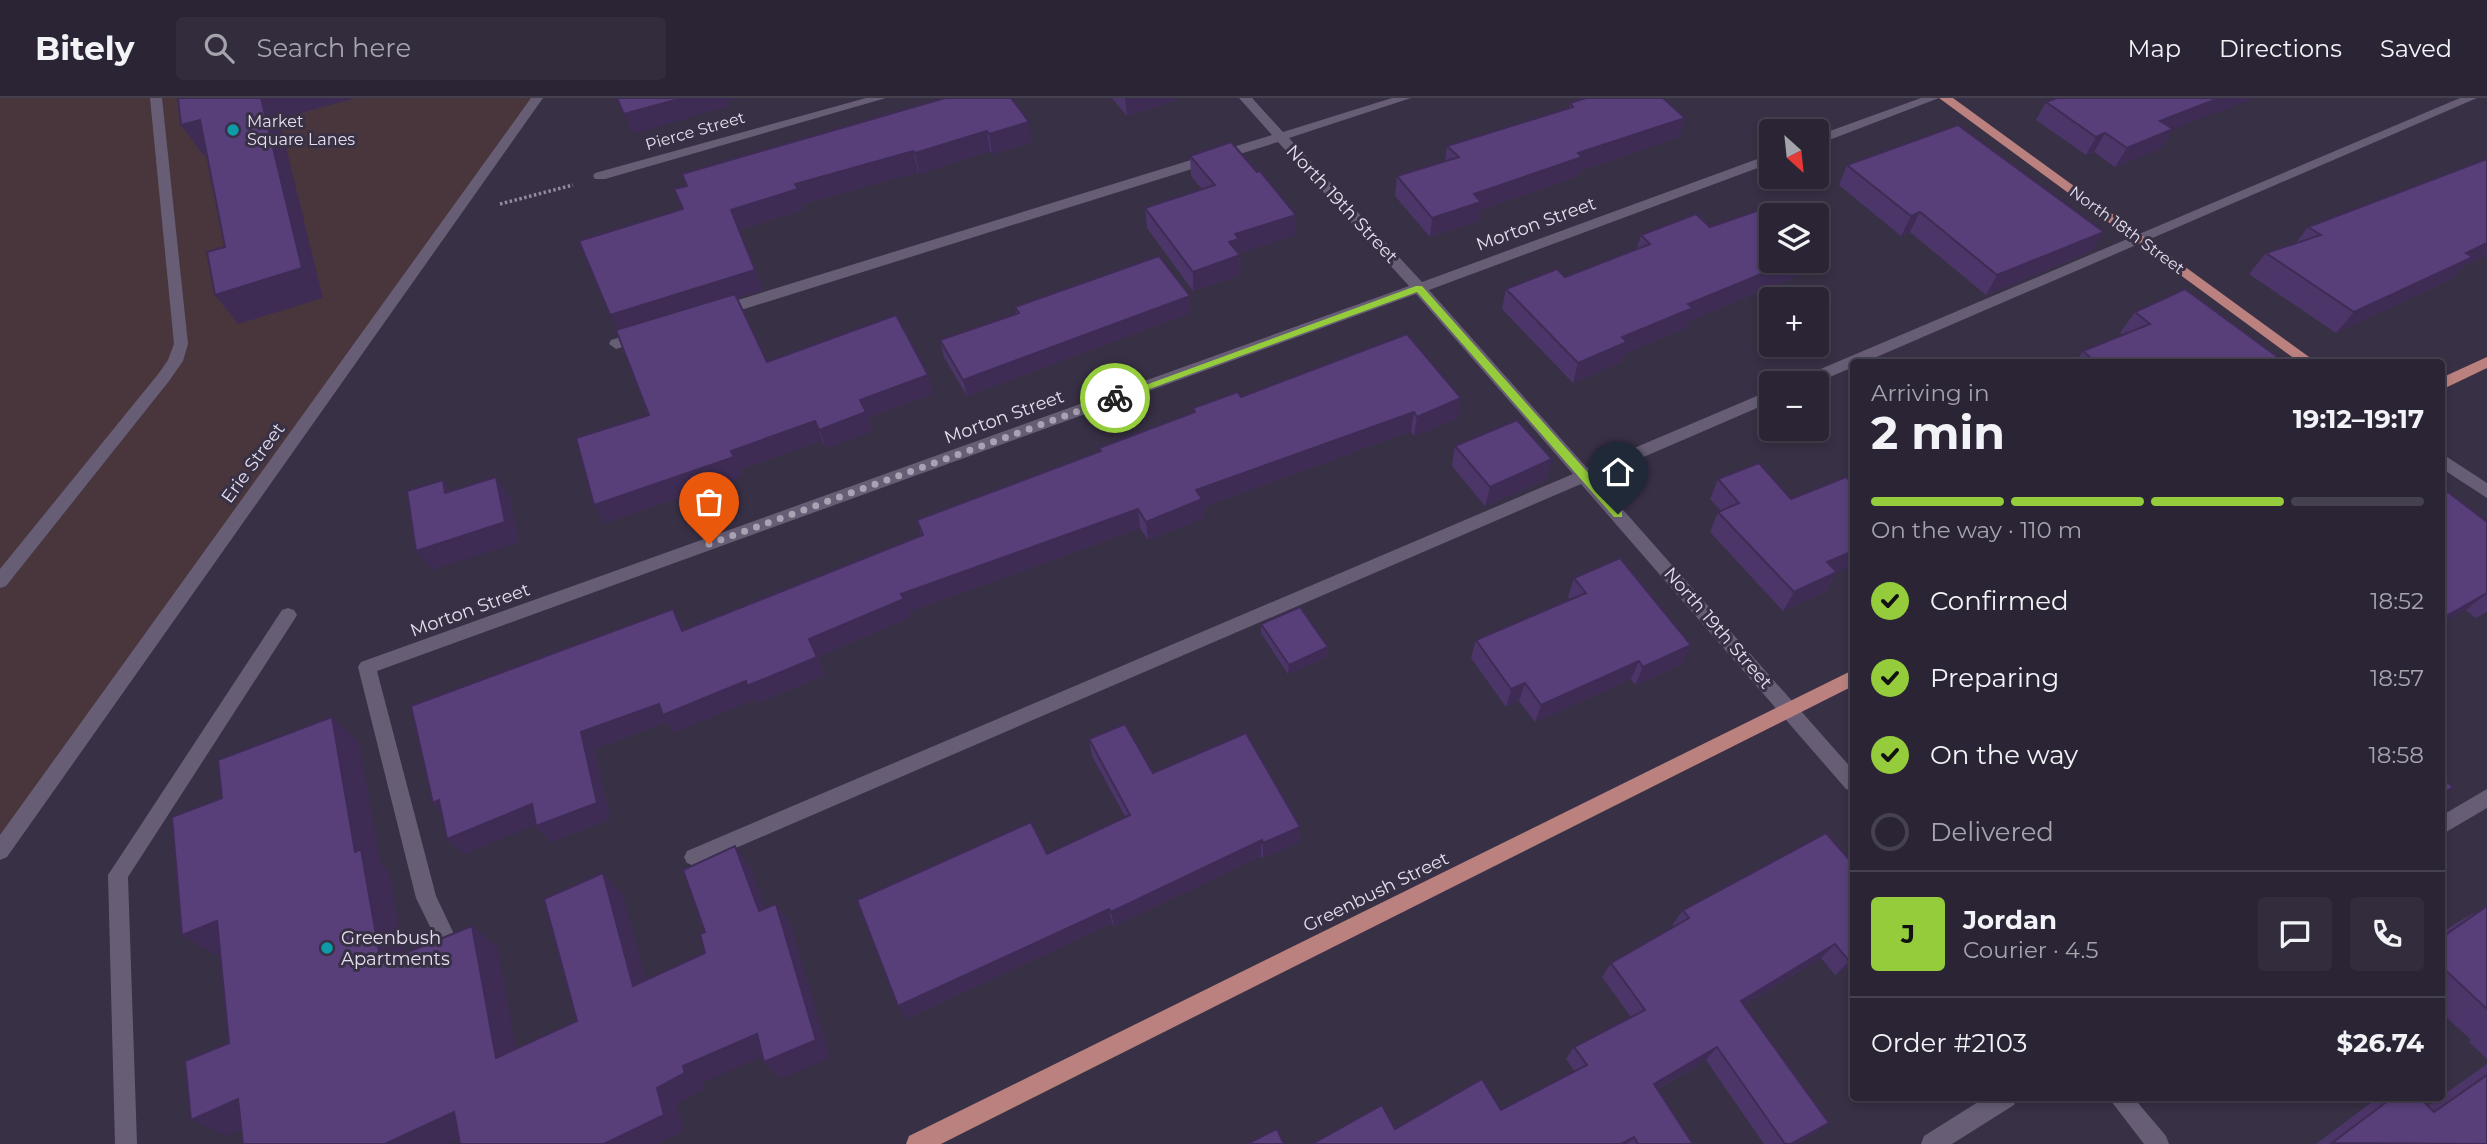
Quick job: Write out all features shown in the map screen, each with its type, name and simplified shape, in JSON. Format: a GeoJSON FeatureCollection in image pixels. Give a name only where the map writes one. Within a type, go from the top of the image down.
{"type":"FeatureCollection","features":[{"type":"Feature","properties":{"kind":"main road","name":"North 18th Street"},"geometry":{"type":"LineString","coordinates":[[1945,98],[2305,359]]}},
{"type":"Feature","properties":{"kind":"main road"},"geometry":{"type":"LineString","coordinates":[[2445,383],[2487,362]]}},
{"type":"Feature","properties":{"kind":"main road","name":"Greenbush Street"},"geometry":{"type":"LineString","coordinates":[[917,1144],[1850,679]]}},
{"type":"Feature","properties":{"kind":"street"},"geometry":{"type":"LineString","coordinates":[[0,580],[164,377],[181,344],[156,98]]}},
{"type":"Feature","properties":{"kind":"street","name":"Erie Street"},"geometry":{"type":"LineString","coordinates":[[0,851],[537,98]]}},
{"type":"Feature","properties":{"kind":"street","name":"Pierce Street"},"geometry":{"type":"LineString","coordinates":[[600,176],[880,98]]}},
{"type":"Feature","properties":{"kind":"street","name":"North 19th Street"},"geometry":{"type":"LineString","coordinates":[[1245,98],[1419,288],[1850,779]]}},
{"type":"Feature","properties":{"kind":"street"},"geometry":{"type":"LineString","coordinates":[[709,315],[1405,98]]}},
{"type":"Feature","properties":{"kind":"street"},"geometry":{"type":"LineString","coordinates":[[1829,136],[1933,98]]}},
{"type":"Feature","properties":{"kind":"street"},"geometry":{"type":"LineString","coordinates":[[1859,359],[2471,98]]}},
{"type":"Feature","properties":{"kind":"street","name":"Morton Street"},"geometry":{"type":"LineString","coordinates":[[444,934],[426,898],[367,667],[1419,288],[1759,162]]}},
{"type":"Feature","properties":{"kind":"street"},"geometry":{"type":"LineString","coordinates":[[616,344],[656,331]]}},
{"type":"Feature","properties":{"kind":"street"},"geometry":{"type":"LineString","coordinates":[[1829,372],[1850,363]]}},
{"type":"Feature","properties":{"kind":"street"},"geometry":{"type":"LineString","coordinates":[[694,857],[1759,401]]}},
{"type":"Feature","properties":{"kind":"street"},"geometry":{"type":"LineString","coordinates":[[2445,462],[2487,492]]}},
{"type":"Feature","properties":{"kind":"street"},"geometry":{"type":"LineString","coordinates":[[126,1144],[118,875],[288,615]]}},
{"type":"Feature","properties":{"kind":"street"},"geometry":{"type":"LineString","coordinates":[[2445,824],[2487,798]]}},
{"type":"Feature","properties":{"kind":"street"},"geometry":{"type":"LineString","coordinates":[[1932,1144],[2000,1101]]}},
{"type":"Feature","properties":{"kind":"street"},"geometry":{"type":"LineString","coordinates":[[2122,1101],[2158,1144]]}},
{"type":"Feature","properties":{"kind":"path"},"geometry":{"type":"LineString","coordinates":[[489,208],[600,176]]}},
{"type":"Feature","properties":{"kind":"shaded area"},"geometry":{"type":"Polygon","coordinates":[[[0,98],[537,98],[0,851],[0,98]]]}},
{"type":"Feature","properties":{"kind":"building"},"geometry":{"type":"Polygon","coordinates":[[[178,98],[261,98],[302,268],[215,295],[207,252],[225,247],[200,120],[181,125],[178,98]]]}},
{"type":"Feature","properties":{"kind":"building"},"geometry":{"type":"Polygon","coordinates":[[[617,98],[682,98],[624,114],[617,98]]]}},
{"type":"Feature","properties":{"kind":"building"},"geometry":{"type":"Polygon","coordinates":[[[945,98],[1011,98],[1029,122],[795,184],[798,189],[731,210],[755,270],[610,315],[579,241],[683,209],[674,189],[687,186],[682,174],[945,98]]]}},
{"type":"Feature","properties":{"kind":"building"},"geometry":{"type":"Polygon","coordinates":[[[1586,98],[1663,98],[1685,118],[1578,153],[1582,157],[1474,194],[1481,202],[1432,218],[1397,176],[1459,157],[1447,146],[1573,107],[1570,103],[1586,98]]]}},
{"type":"Feature","properties":{"kind":"building"},"geometry":{"type":"Polygon","coordinates":[[[2057,98],[2219,98],[2160,121],[2173,129],[2127,148],[2105,133],[2096,137],[2046,102],[2057,98]]]}},
{"type":"Feature","properties":{"kind":"building"},"geometry":{"type":"Polygon","coordinates":[[[1958,125],[2104,232],[1997,275],[1920,212],[1911,216],[1847,165],[1958,125]]]}},
{"type":"Feature","properties":{"kind":"building"},"geometry":{"type":"Polygon","coordinates":[[[1231,142],[1257,172],[1260,171],[1296,215],[1235,234],[1239,239],[1229,242],[1240,255],[1193,272],[1145,208],[1215,185],[1190,156],[1231,142]]]}},
{"type":"Feature","properties":{"kind":"building"},"geometry":{"type":"Polygon","coordinates":[[[2487,159],[2487,243],[2466,253],[2473,257],[2354,312],[2266,253],[2321,235],[2308,227],[2487,159]]]}},
{"type":"Feature","properties":{"kind":"building"},"geometry":{"type":"Polygon","coordinates":[[[1759,210],[1759,273],[1764,273],[1688,304],[1693,308],[1622,337],[1627,342],[1578,363],[1506,289],[1557,269],[1565,277],[1650,244],[1641,235],[1696,214],[1710,227],[1759,210]]]}},
{"type":"Feature","properties":{"kind":"building"},"geometry":{"type":"Polygon","coordinates":[[[1159,256],[1190,296],[963,380],[940,340],[1019,313],[1015,307],[1159,256]]]}},
{"type":"Feature","properties":{"kind":"building"},"geometry":{"type":"Polygon","coordinates":[[[2185,289],[2279,358],[2092,359],[2083,351],[2150,324],[2135,312],[2185,289]]]}},
{"type":"Feature","properties":{"kind":"building"},"geometry":{"type":"Polygon","coordinates":[[[735,294],[767,362],[896,315],[928,375],[860,400],[866,412],[819,430],[815,421],[731,451],[734,457],[594,505],[576,438],[649,415],[616,330],[735,294]]]}},
{"type":"Feature","properties":{"kind":"building"},"geometry":{"type":"Polygon","coordinates":[[[1407,334],[1461,398],[1417,417],[1414,412],[1196,490],[1202,499],[1146,522],[1138,509],[901,594],[904,599],[809,639],[817,657],[747,686],[746,681],[663,715],[659,704],[581,732],[597,803],[536,826],[532,804],[447,839],[439,800],[433,803],[411,706],[673,609],[682,631],[923,535],[917,520],[1101,451],[1099,448],[1195,412],[1193,408],[1238,392],[1241,397],[1407,334]]]}},
{"type":"Feature","properties":{"kind":"building"},"geometry":{"type":"Polygon","coordinates":[[[1517,420],[1552,459],[1490,487],[1455,446],[1517,420]]]}},
{"type":"Feature","properties":{"kind":"building"},"geometry":{"type":"Polygon","coordinates":[[[1759,463],[1791,499],[1846,477],[1850,481],[1850,552],[1827,562],[1837,572],[1794,592],[1718,512],[1739,503],[1718,479],[1759,463]]]}},
{"type":"Feature","properties":{"kind":"building"},"geometry":{"type":"Polygon","coordinates":[[[496,477],[505,522],[416,551],[407,491],[443,480],[445,493],[496,477]]]}},
{"type":"Feature","properties":{"kind":"building"},"geometry":{"type":"Polygon","coordinates":[[[2448,492],[2487,522],[2487,593],[2445,617],[2445,494],[2448,492]]]}},
{"type":"Feature","properties":{"kind":"building"},"geometry":{"type":"Polygon","coordinates":[[[1620,558],[1691,645],[1643,667],[1639,661],[1541,705],[1525,683],[1511,689],[1476,640],[1586,593],[1574,578],[1620,558]]]}},
{"type":"Feature","properties":{"kind":"building"},"geometry":{"type":"Polygon","coordinates":[[[1300,607],[1328,647],[1289,665],[1261,624],[1300,607]]]}},
{"type":"Feature","properties":{"kind":"building"},"geometry":{"type":"Polygon","coordinates":[[[332,717],[355,852],[361,849],[381,963],[472,926],[496,1058],[577,1021],[544,899],[603,873],[633,986],[705,953],[700,934],[705,932],[683,870],[735,846],[759,911],[776,904],[816,1040],[764,1062],[757,1034],[683,1066],[685,1073],[657,1088],[664,1115],[604,1144],[460,1144],[454,1112],[385,1144],[243,1144],[238,1099],[191,1120],[185,1061],[229,1043],[217,921],[182,935],[172,817],[222,798],[218,760],[332,717]]]}},
{"type":"Feature","properties":{"kind":"building"},"geometry":{"type":"Polygon","coordinates":[[[1125,724],[1153,773],[1246,733],[1300,827],[1263,843],[1262,840],[1111,912],[1109,909],[898,1006],[857,900],[1031,822],[1047,854],[1130,815],[1089,739],[1125,724]]]}},
{"type":"Feature","properties":{"kind":"building"},"geometry":{"type":"Polygon","coordinates":[[[2445,780],[2453,787],[2445,792],[2445,780]]]}},
{"type":"Feature","properties":{"kind":"building"},"geometry":{"type":"Polygon","coordinates":[[[1826,833],[1850,861],[1850,960],[1835,944],[1741,1001],[1829,1123],[1791,1144],[1785,1144],[1717,1047],[1654,1084],[1693,1144],[1638,1144],[1634,1137],[1621,1144],[1312,1144],[1382,1105],[1395,1129],[1482,1079],[1501,1110],[1587,1065],[1574,1047],[1645,1010],[1611,963],[1689,918],[1683,910],[1826,833]]]}},
{"type":"Feature","properties":{"kind":"building"},"geometry":{"type":"Polygon","coordinates":[[[2487,906],[2487,1009],[2445,970],[2445,935],[2487,906]]]}},
{"type":"Feature","properties":{"kind":"building"},"geometry":{"type":"Polygon","coordinates":[[[2487,1075],[2487,1144],[2332,1143],[2388,1101],[2423,1101],[2434,1112],[2487,1075]]]}},
{"type":"Feature","properties":{"kind":"building"},"geometry":{"type":"Polygon","coordinates":[[[1277,1129],[1284,1144],[1247,1144],[1277,1129]]]}},
{"type":"Feature","properties":{"kind":"way so far"},"geometry":{"type":"LineString","coordinates":[[709,544],[1115,398]]}},
{"type":"Feature","properties":{"kind":"place","name":"Market Square Lanes"},"geometry":{"type":"Point","coordinates":[233,130]}},
{"type":"Feature","properties":{"kind":"place","name":"Greenbush Apartments"},"geometry":{"type":"Point","coordinates":[327,948]}},
{"type":"Feature","properties":{"kind":"route"},"geometry":{"type":"LineString","coordinates":[[1115,398],[1419,288],[1618,514]]}}]}
